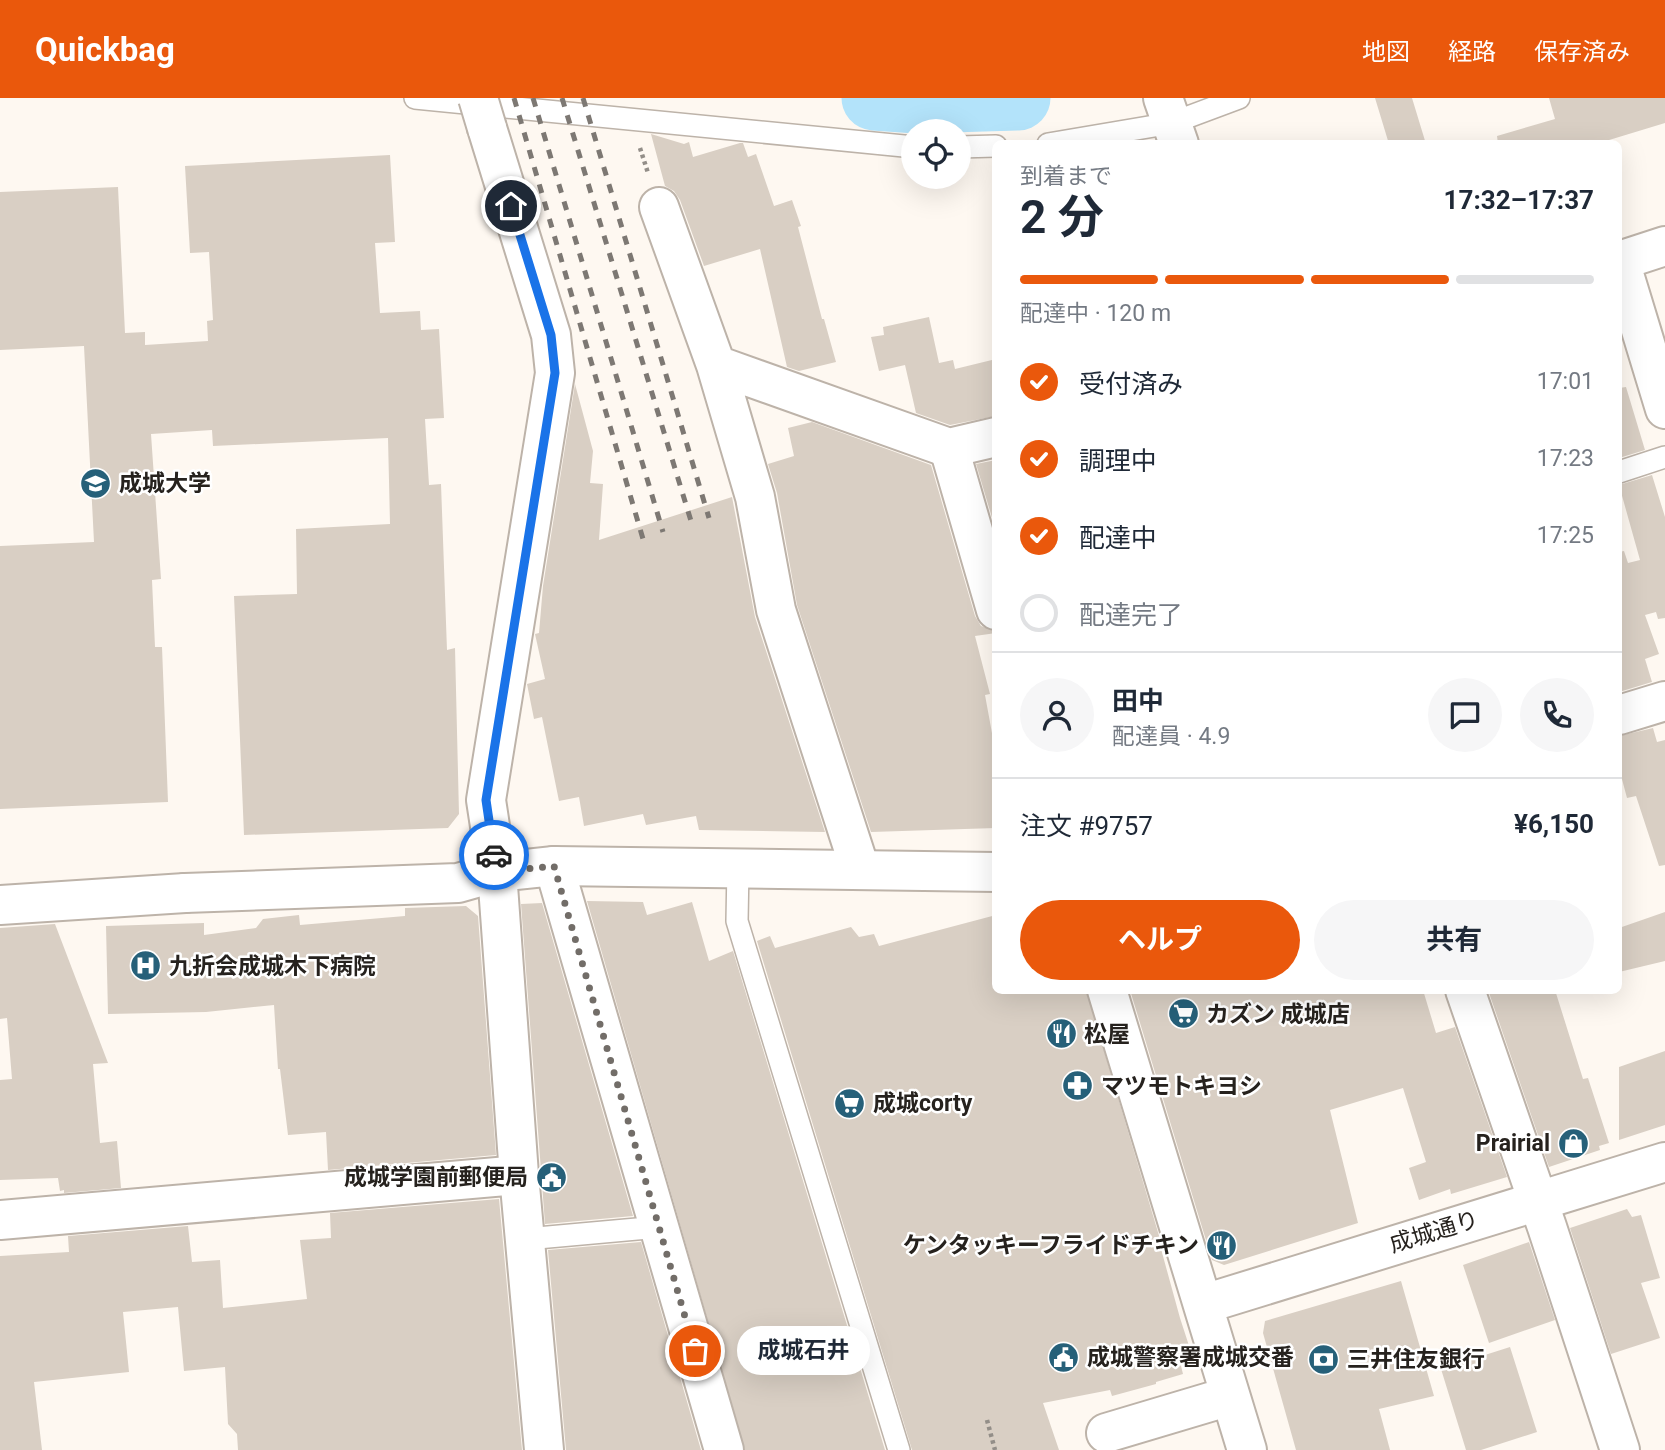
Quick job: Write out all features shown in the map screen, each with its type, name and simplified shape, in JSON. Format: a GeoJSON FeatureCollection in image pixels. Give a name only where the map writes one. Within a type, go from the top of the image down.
{"type":"FeatureCollection","features":[{"type":"Feature","properties":{"kind":"street"},"geometry":{"type":"LineString","coordinates":[[483,113],[551,335],[555,373],[486,800],[488,828],[497,872],[519,1175],[544,1450]]}},
{"type":"Feature","properties":{"kind":"street"},"geometry":{"type":"LineString","coordinates":[[659,207],[716,365],[755,496],[776,610],[860,869]]}},
{"type":"Feature","properties":{"kind":"street"},"geometry":{"type":"LineString","coordinates":[[1622,260],[1665,246]]}},
{"type":"Feature","properties":{"kind":"street"},"geometry":{"type":"LineString","coordinates":[[1622,271],[1665,409]]}},
{"type":"Feature","properties":{"kind":"street"},"geometry":{"type":"LineString","coordinates":[[716,365],[949,449],[992,438]]}},
{"type":"Feature","properties":{"kind":"street"},"geometry":{"type":"LineString","coordinates":[[949,449],[992,596]]}},
{"type":"Feature","properties":{"kind":"street"},"geometry":{"type":"LineString","coordinates":[[1622,714],[1665,701]]}},
{"type":"Feature","properties":{"kind":"street"},"geometry":{"type":"LineString","coordinates":[[554,866],[724,1450]]}},
{"type":"Feature","properties":{"kind":"street"},"geometry":{"type":"LineString","coordinates":[[0,905],[186,893],[458,883],[497,872],[554,866],[992,872]]}},
{"type":"Feature","properties":{"kind":"street"},"geometry":{"type":"LineString","coordinates":[[1109,994],[1247,1450]]}},
{"type":"Feature","properties":{"kind":"street"},"geometry":{"type":"LineString","coordinates":[[1466,994],[1620,1450]]}},
{"type":"Feature","properties":{"kind":"street","name":"成城通り"},"geometry":{"type":"LineString","coordinates":[[1203,1304],[1665,1162]]}},
{"type":"Feature","properties":{"kind":"street"},"geometry":{"type":"LineString","coordinates":[[0,1220],[519,1175]]}},
{"type":"Feature","properties":{"kind":"street"},"geometry":{"type":"LineString","coordinates":[[1106,1433],[1230,1396]]}},
{"type":"Feature","properties":{"kind":"lane"},"geometry":{"type":"LineString","coordinates":[[415,98],[901,146]]}},
{"type":"Feature","properties":{"kind":"lane"},"geometry":{"type":"LineString","coordinates":[[1067,140],[1170,118],[1239,98]]}},
{"type":"Feature","properties":{"kind":"lane"},"geometry":{"type":"LineString","coordinates":[[971,147],[992,146]]}},
{"type":"Feature","properties":{"kind":"lane"},"geometry":{"type":"LineString","coordinates":[[1622,470],[1665,457]]}},
{"type":"Feature","properties":{"kind":"lane"},"geometry":{"type":"LineString","coordinates":[[738,867],[737,921],[899,1450]]}},
{"type":"Feature","properties":{"kind":"lane"},"geometry":{"type":"LineString","coordinates":[[526,1239],[659,1227]]}},
{"type":"Feature","properties":{"kind":"path"},"geometry":{"type":"LineString","coordinates":[[633,120],[659,207]]}},
{"type":"Feature","properties":{"kind":"path"},"geometry":{"type":"LineString","coordinates":[[986,1420],[995,1450]]}},
{"type":"Feature","properties":{"kind":"building"},"geometry":{"type":"Polygon","coordinates":[[[1375,98],[1412,98],[1425,140],[1388,140],[1375,98]]]}},
{"type":"Feature","properties":{"kind":"building"},"geometry":{"type":"Polygon","coordinates":[[[1549,98],[1665,98],[1665,123],[1609,140],[1498,140],[1497,136],[1555,119],[1549,98]]]}},
{"type":"Feature","properties":{"kind":"building"},"geometry":{"type":"Polygon","coordinates":[[[651,134],[684,144],[689,142],[693,157],[740,143],[743,143],[748,157],[756,154],[774,206],[792,200],[801,226],[798,227],[822,319],[836,362],[799,371],[787,367],[760,249],[704,266],[680,200],[674,191],[665,186],[651,134]]]}},
{"type":"Feature","properties":{"kind":"building"},"geometry":{"type":"Polygon","coordinates":[[[390,155],[395,242],[375,243],[380,313],[420,311],[421,330],[439,329],[444,418],[425,419],[429,485],[441,484],[447,650],[455,648],[459,814],[448,828],[244,835],[234,596],[297,594],[296,529],[390,524],[388,438],[213,446],[212,430],[151,434],[161,579],[152,580],[155,647],[162,647],[168,802],[0,809],[0,546],[94,542],[84,346],[0,350],[0,192],[118,187],[125,333],[145,332],[145,345],[208,341],[207,321],[213,320],[209,252],[190,253],[185,166],[390,155]]]}},
{"type":"Feature","properties":{"kind":"building"},"geometry":{"type":"Polygon","coordinates":[[[929,317],[939,363],[953,360],[955,369],[992,360],[992,417],[950,425],[916,413],[905,365],[879,371],[871,337],[884,335],[883,327],[929,317]]]}},
{"type":"Feature","properties":{"kind":"building"},"geometry":{"type":"Polygon","coordinates":[[[575,384],[593,451],[590,483],[603,484],[599,540],[732,497],[755,617],[825,832],[699,830],[696,816],[646,825],[643,814],[584,826],[579,797],[559,801],[542,717],[534,719],[527,684],[545,679],[535,634],[539,633],[543,586],[575,384]]]}},
{"type":"Feature","properties":{"kind":"building"},"geometry":{"type":"Polygon","coordinates":[[[1626,387],[1645,450],[1622,457],[1622,388],[1626,387]]]}},
{"type":"Feature","properties":{"kind":"building"},"geometry":{"type":"Polygon","coordinates":[[[812,422],[931,465],[975,616],[981,626],[992,630],[992,634],[975,636],[990,694],[985,695],[992,733],[992,828],[871,832],[797,605],[777,493],[768,464],[794,456],[788,428],[812,422]]]}},
{"type":"Feature","properties":{"kind":"building"},"geometry":{"type":"Polygon","coordinates":[[[992,461],[992,518],[976,464],[992,461]]]}},
{"type":"Feature","properties":{"kind":"building"},"geometry":{"type":"Polygon","coordinates":[[[1652,475],[1665,517],[1665,618],[1658,619],[1656,612],[1645,615],[1659,654],[1645,659],[1652,682],[1622,691],[1622,551],[1628,563],[1640,560],[1622,496],[1622,484],[1652,475]]]}},
{"type":"Feature","properties":{"kind":"building"},"geometry":{"type":"Polygon","coordinates":[[[1653,728],[1657,742],[1665,740],[1665,865],[1659,866],[1636,796],[1627,798],[1622,779],[1622,735],[1653,728]]]}},
{"type":"Feature","properties":{"kind":"building"},"geometry":{"type":"Polygon","coordinates":[[[587,901],[643,902],[647,915],[692,902],[709,961],[733,951],[885,1450],[745,1450],[587,901]]]}},
{"type":"Feature","properties":{"kind":"building"},"geometry":{"type":"Polygon","coordinates":[[[542,903],[633,1216],[545,1224],[521,904],[542,903]]]}},
{"type":"Feature","properties":{"kind":"building"},"geometry":{"type":"Polygon","coordinates":[[[466,906],[478,916],[496,1155],[328,1170],[326,1132],[288,1135],[278,1069],[274,1005],[206,1012],[108,1014],[106,926],[204,923],[204,935],[256,928],[263,919],[299,915],[300,925],[405,916],[405,908],[466,906]]]}},
{"type":"Feature","properties":{"kind":"building"},"geometry":{"type":"Polygon","coordinates":[[[1665,912],[1665,961],[1622,971],[1622,927],[1665,912]]]}},
{"type":"Feature","properties":{"kind":"building"},"geometry":{"type":"Polygon","coordinates":[[[992,916],[992,994],[1087,994],[1193,1358],[1180,1362],[1183,1374],[1156,1384],[1112,1396],[1110,1390],[1043,1403],[1059,1450],[912,1450],[757,941],[770,936],[775,948],[851,927],[859,937],[874,934],[879,946],[992,916]]]}},
{"type":"Feature","properties":{"kind":"building"},"geometry":{"type":"Polygon","coordinates":[[[55,924],[108,1063],[93,1064],[100,1143],[117,1141],[121,1188],[64,1193],[64,1190],[60,1191],[58,1178],[0,1180],[0,1080],[12,1079],[7,1018],[0,1019],[0,928],[55,924]]]}},
{"type":"Feature","properties":{"kind":"building"},"geometry":{"type":"Polygon","coordinates":[[[1131,994],[1424,994],[1436,1033],[1455,1027],[1507,1177],[1451,1194],[1450,1189],[1419,1200],[1409,1168],[1426,1162],[1403,1088],[1330,1110],[1358,1223],[1224,1265],[1212,1260],[1131,994]]]}},
{"type":"Feature","properties":{"kind":"building"},"geometry":{"type":"Polygon","coordinates":[[[1489,994],[1556,994],[1583,1079],[1588,1078],[1609,1143],[1599,1146],[1600,1150],[1549,1167],[1489,994]]]}},
{"type":"Feature","properties":{"kind":"building"},"geometry":{"type":"Polygon","coordinates":[[[1665,1051],[1665,1125],[1619,1140],[1619,1067],[1665,1051]]]}},
{"type":"Feature","properties":{"kind":"building"},"geometry":{"type":"Polygon","coordinates":[[[499,1199],[522,1450],[238,1450],[237,1434],[228,1424],[225,1367],[184,1371],[178,1307],[123,1312],[129,1372],[34,1382],[42,1450],[0,1450],[0,1256],[69,1252],[68,1236],[188,1226],[192,1262],[220,1260],[223,1308],[307,1299],[300,1240],[331,1238],[330,1213],[499,1199]]]}},
{"type":"Feature","properties":{"kind":"building"},"geometry":{"type":"Polygon","coordinates":[[[1627,1209],[1632,1217],[1641,1215],[1660,1278],[1641,1283],[1660,1338],[1611,1354],[1570,1228],[1627,1209]]]}},
{"type":"Feature","properties":{"kind":"building"},"geometry":{"type":"Polygon","coordinates":[[[641,1242],[701,1450],[566,1450],[548,1250],[641,1242]]]}},
{"type":"Feature","properties":{"kind":"building"},"geometry":{"type":"Polygon","coordinates":[[[1529,1242],[1555,1320],[1489,1343],[1463,1265],[1529,1242]]]}},
{"type":"Feature","properties":{"kind":"building"},"geometry":{"type":"Polygon","coordinates":[[[1401,1281],[1434,1396],[1379,1409],[1390,1450],[1296,1450],[1263,1333],[1265,1321],[1401,1281]]]}},
{"type":"Feature","properties":{"kind":"building"},"geometry":{"type":"Polygon","coordinates":[[[1510,1347],[1537,1432],[1481,1450],[1466,1450],[1441,1369],[1510,1347]]]}},
{"type":"Feature","properties":{"kind":"waterway"},"geometry":{"type":"LineString","coordinates":[[874,98],[917,101],[1018,98]]}},
{"type":"Feature","properties":{"kind":"railway"},"geometry":{"type":"LineString","coordinates":[[514,98],[643,539]]}},
{"type":"Feature","properties":{"kind":"railway"},"geometry":{"type":"LineString","coordinates":[[533,98],[663,532]]}},
{"type":"Feature","properties":{"kind":"railway"},"geometry":{"type":"LineString","coordinates":[[562,98],[691,521]]}},
{"type":"Feature","properties":{"kind":"railway"},"geometry":{"type":"LineString","coordinates":[[583,98],[709,518]]}},
{"type":"Feature","properties":{"kind":"way so far"},"geometry":{"type":"LineString","coordinates":[[494,855],[497,872],[554,866],[695,1351]]}},
{"type":"Feature","properties":{"kind":"place","name":"成城大学"},"geometry":{"type":"Point","coordinates":[96,483]}},
{"type":"Feature","properties":{"kind":"place","name":"九折会成城木下病院"},"geometry":{"type":"Point","coordinates":[146,966]}},
{"type":"Feature","properties":{"kind":"place","name":"カズン 成城店"},"geometry":{"type":"Point","coordinates":[1183,1014]}},
{"type":"Feature","properties":{"kind":"place","name":"松屋"},"geometry":{"type":"Point","coordinates":[1061,1034]}},
{"type":"Feature","properties":{"kind":"place","name":"マツモトキヨシ"},"geometry":{"type":"Point","coordinates":[1078,1086]}},
{"type":"Feature","properties":{"kind":"place","name":"成城corty"},"geometry":{"type":"Point","coordinates":[850,1103]}},
{"type":"Feature","properties":{"kind":"place","name":"Prairial"},"geometry":{"type":"Point","coordinates":[1573,1143]}},
{"type":"Feature","properties":{"kind":"place","name":"成城学園前郵便局"},"geometry":{"type":"Point","coordinates":[551,1177]}},
{"type":"Feature","properties":{"kind":"place","name":"ケンタッキーフライドチキン"},"geometry":{"type":"Point","coordinates":[1222,1245]}},
{"type":"Feature","properties":{"kind":"place","name":"成城石井"},"geometry":{"type":"Point","coordinates":[695,1351]}},
{"type":"Feature","properties":{"kind":"place","name":"成城警察署成城交番"},"geometry":{"type":"Point","coordinates":[1064,1357]}},
{"type":"Feature","properties":{"kind":"place","name":"三井住友銀行"},"geometry":{"type":"Point","coordinates":[1324,1359]}},
{"type":"Feature","properties":{"kind":"route"},"geometry":{"type":"LineString","coordinates":[[494,855],[486,800],[555,373],[551,335],[511,206]]}}]}
